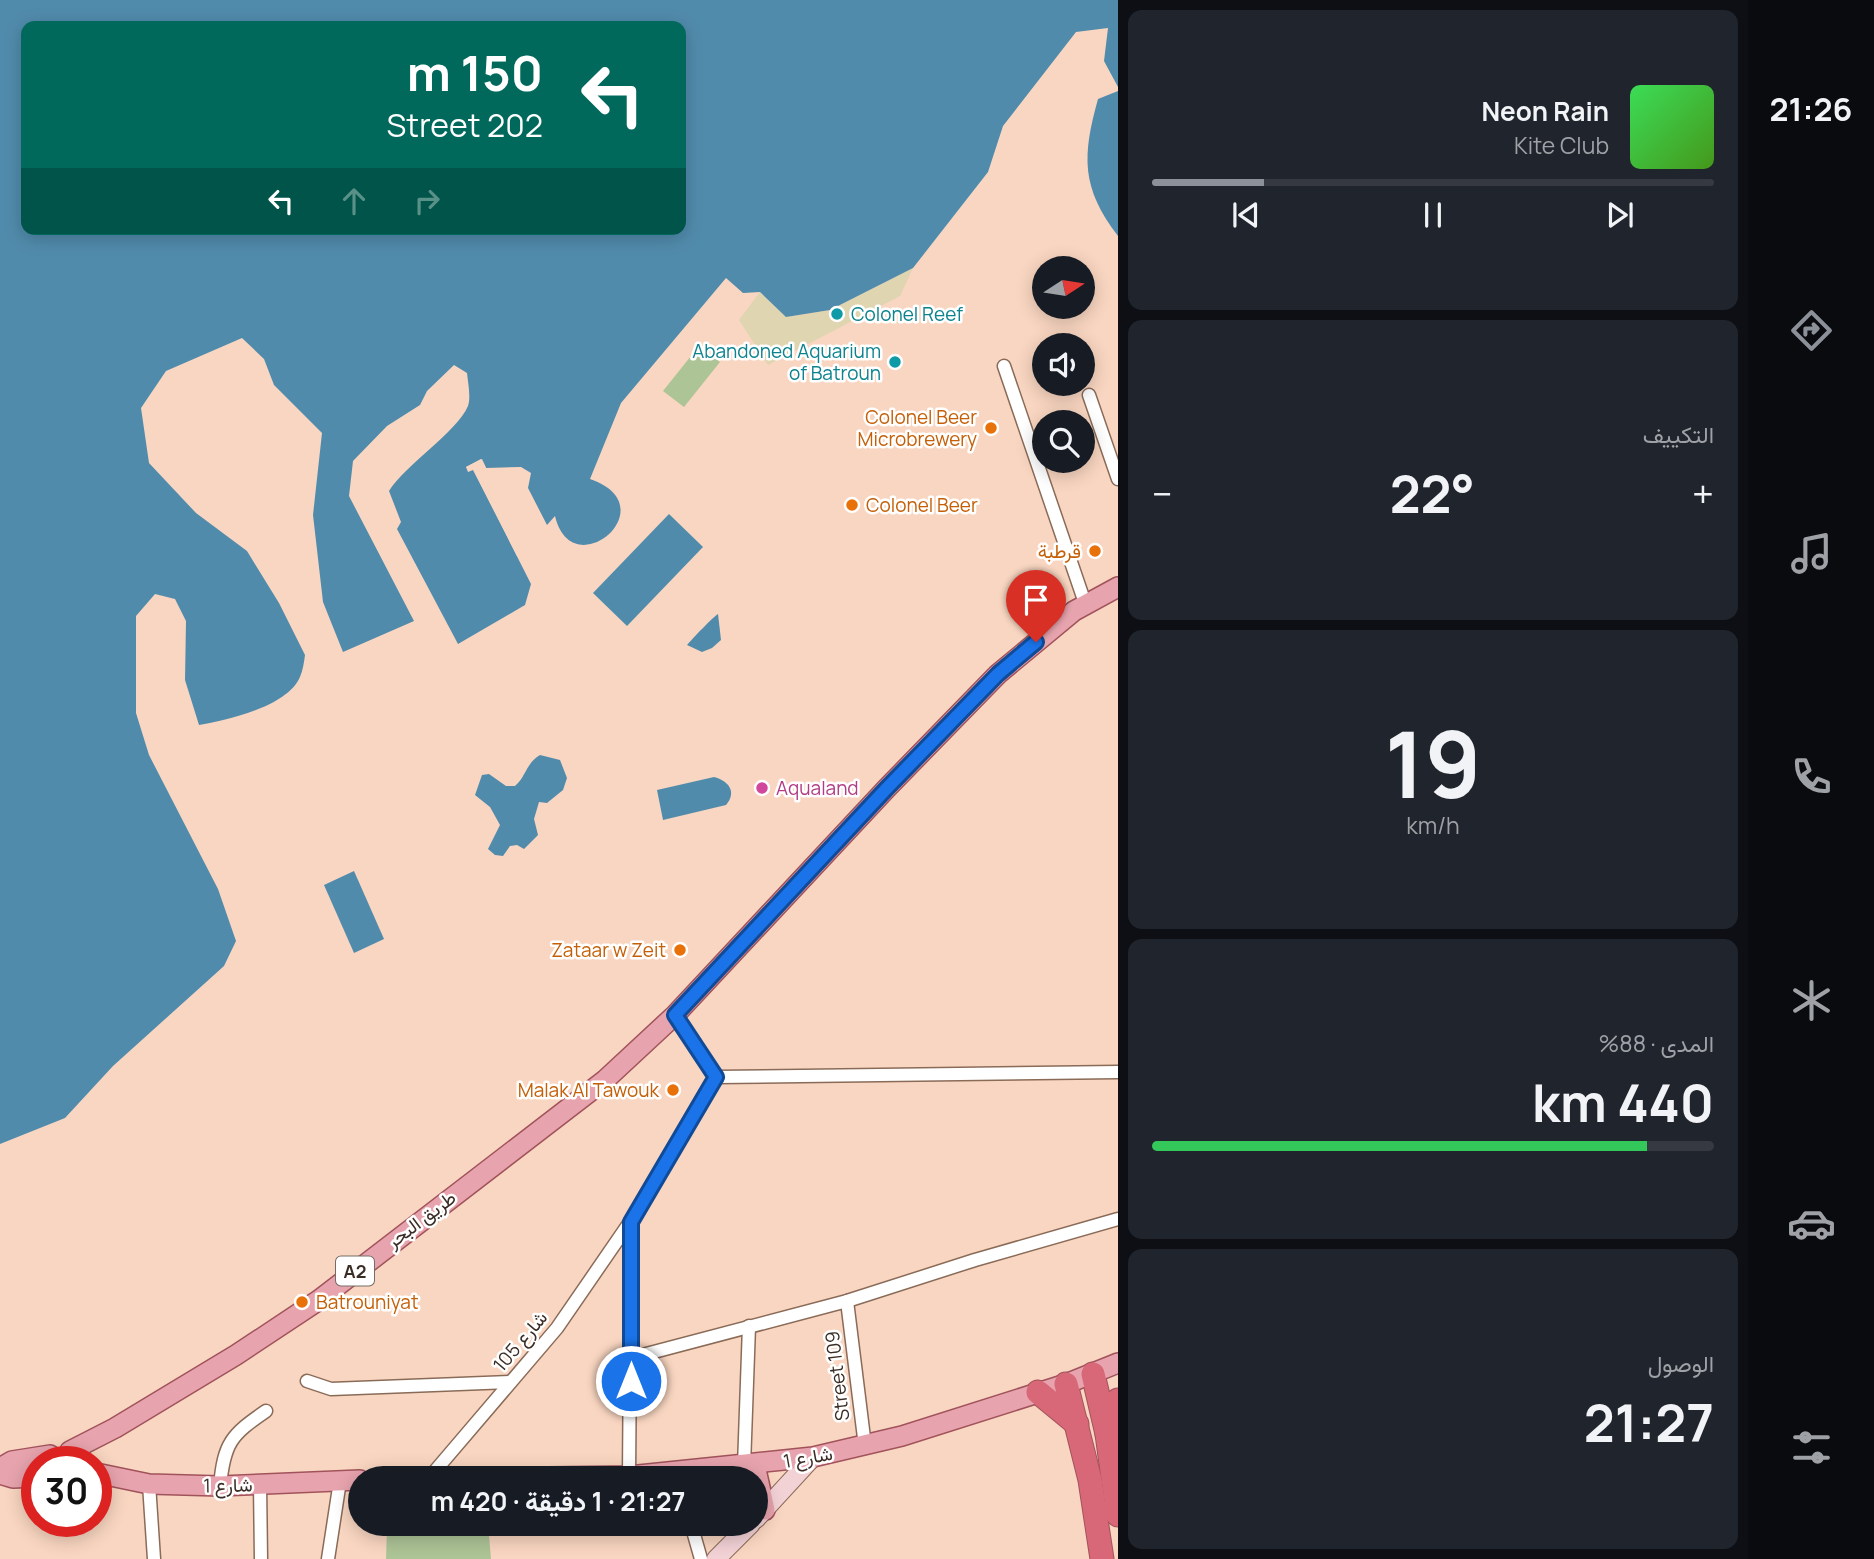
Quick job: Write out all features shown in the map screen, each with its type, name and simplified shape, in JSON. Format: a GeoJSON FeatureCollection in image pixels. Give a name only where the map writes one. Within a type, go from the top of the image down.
{"type":"FeatureCollection","features":[{"type":"Feature","properties":{"kind":"highway"},"geometry":{"type":"LineString","coordinates":[[1093,1374],[1107,1434],[1118,1515]]}},
{"type":"Feature","properties":{"kind":"highway"},"geometry":{"type":"LineString","coordinates":[[1066,1384],[1090,1480],[1102,1559]]}},
{"type":"Feature","properties":{"kind":"highway"},"geometry":{"type":"LineString","coordinates":[[1038,1392],[1077,1424]]}},
{"type":"Feature","properties":{"kind":"highway"},"geometry":{"type":"LineString","coordinates":[[1107,1434],[1118,1400]]}},
{"type":"Feature","properties":{"kind":"highway"},"geometry":{"type":"LineString","coordinates":[[1090,1480],[1114,1476]]}},
{"type":"Feature","properties":{"kind":"main road","name":"A2"},"geometry":{"type":"LineString","coordinates":[[675,1015],[887,788],[998,674],[1085,603],[1118,587]]}},
{"type":"Feature","properties":{"kind":"main road","name":"طريق البحر"},"geometry":{"type":"LineString","coordinates":[[90,1446],[319,1300],[622,1065],[675,1015]]}},
{"type":"Feature","properties":{"kind":"main road","name":"شارع 1"},"geometry":{"type":"LineString","coordinates":[[743,1466],[813,1457],[865,1446],[1066,1384],[1118,1363]]}},
{"type":"Feature","properties":{"kind":"main road"},"geometry":{"type":"LineString","coordinates":[[768,1506],[813,1457]]}},
{"type":"Feature","properties":{"kind":"main road","name":"A2"},"geometry":{"type":"LineString","coordinates":[[0,1468],[12,1461],[21,1460]]}},
{"type":"Feature","properties":{"kind":"main road"},"geometry":{"type":"LineString","coordinates":[[0,1474],[21,1478]]}},
{"type":"Feature","properties":{"kind":"main road","name":"شارع 1"},"geometry":{"type":"LineString","coordinates":[[112,1476],[149,1484],[220,1486],[348,1481]]}},
{"type":"Feature","properties":{"kind":"main road"},"geometry":{"type":"LineString","coordinates":[[716,1559],[739,1536]]}},
{"type":"Feature","properties":{"kind":"street"},"geometry":{"type":"LineString","coordinates":[[1004,366],[1085,603]]}},
{"type":"Feature","properties":{"kind":"street"},"geometry":{"type":"LineString","coordinates":[[1088,396],[1118,479]]}},
{"type":"Feature","properties":{"kind":"street"},"geometry":{"type":"LineString","coordinates":[[675,1015],[716,1077],[1118,1072]]}},
{"type":"Feature","properties":{"kind":"street","name":"شارع 105"},"geometry":{"type":"LineString","coordinates":[[439,1466],[557,1328],[631,1222],[716,1077]]}},
{"type":"Feature","properties":{"kind":"street"},"geometry":{"type":"LineString","coordinates":[[631,1357],[847,1301],[975,1260],[1118,1219]]}},
{"type":"Feature","properties":{"kind":"street"},"geometry":{"type":"LineString","coordinates":[[629,1466],[631,1222]]}},
{"type":"Feature","properties":{"kind":"street","name":"Street 109"},"geometry":{"type":"LineString","coordinates":[[847,1301],[865,1446]]}},
{"type":"Feature","properties":{"kind":"street"},"geometry":{"type":"LineString","coordinates":[[749,1326],[750,1465]]}},
{"type":"Feature","properties":{"kind":"street"},"geometry":{"type":"LineString","coordinates":[[307,1381],[331,1389],[510,1382]]}},
{"type":"Feature","properties":{"kind":"street"},"geometry":{"type":"LineString","coordinates":[[220,1486],[226,1446],[240,1429],[266,1411]]}},
{"type":"Feature","properties":{"kind":"street"},"geometry":{"type":"LineString","coordinates":[[328,1559],[340,1481]]}},
{"type":"Feature","properties":{"kind":"street"},"geometry":{"type":"LineString","coordinates":[[149,1484],[155,1559]]}},
{"type":"Feature","properties":{"kind":"street"},"geometry":{"type":"LineString","coordinates":[[260,1484],[261,1559]]}},
{"type":"Feature","properties":{"kind":"street"},"geometry":{"type":"LineString","coordinates":[[694,1536],[701,1559]]}},
{"type":"Feature","properties":{"kind":"green space"},"geometry":{"type":"Polygon","coordinates":[[[699,346],[720,362],[684,407],[663,391],[699,346]]]}},
{"type":"Feature","properties":{"kind":"green space"},"geometry":{"type":"Polygon","coordinates":[[[387,1536],[489,1536],[491,1559],[386,1559],[387,1536]]]}},
{"type":"Feature","properties":{"kind":"sand","name":"Colonel Reef"},"geometry":{"type":"Polygon","coordinates":[[[913,268],[900,296],[768,365],[739,320],[760,292],[787,317],[830,310],[913,268]]]}},
{"type":"Feature","properties":{"kind":"water"},"geometry":{"type":"Polygon","coordinates":[[[0,0],[1118,0],[1118,87],[1104,61],[1108,28],[1076,32],[1003,126],[988,172],[913,268],[830,310],[786,317],[760,292],[743,293],[726,278],[621,403],[590,479],[612,491],[620,506],[618,522],[608,535],[594,543],[579,544],[565,536],[555,516],[547,525],[528,488],[531,473],[521,467],[486,468],[481,459],[466,467],[473,469],[531,584],[525,605],[458,644],[397,529],[401,522],[389,491],[462,416],[469,402],[467,373],[454,365],[427,391],[420,405],[387,426],[353,461],[349,496],[414,621],[343,652],[323,602],[313,515],[322,433],[274,385],[264,359],[242,338],[166,371],[141,408],[149,463],[196,513],[247,551],[279,603],[305,655],[300,677],[283,696],[240,716],[199,725],[185,680],[186,621],[175,599],[155,594],[136,616],[136,713],[149,755],[218,889],[236,941],[224,966],[113,1066],[65,1118],[0,1144],[0,0]]]}},
{"type":"Feature","properties":{"kind":"water"},"geometry":{"type":"Polygon","coordinates":[[[1118,91],[1118,236],[1106,219],[1091,187],[1088,155],[1098,99],[1118,91]]]}},
{"type":"Feature","properties":{"kind":"water"},"geometry":{"type":"Polygon","coordinates":[[[669,514],[703,547],[627,626],[593,593],[669,514]]]}},
{"type":"Feature","properties":{"kind":"water"},"geometry":{"type":"Polygon","coordinates":[[[718,614],[721,640],[702,652],[687,645],[707,624],[718,614]]]}},
{"type":"Feature","properties":{"kind":"water"},"geometry":{"type":"Polygon","coordinates":[[[540,755],[560,760],[567,778],[563,790],[547,803],[539,802],[534,819],[538,835],[524,849],[517,845],[510,846],[503,856],[495,855],[488,849],[500,825],[490,807],[475,795],[482,775],[489,774],[506,786],[515,786],[540,755]]]}},
{"type":"Feature","properties":{"kind":"water"},"geometry":{"type":"Polygon","coordinates":[[[714,777],[724,781],[730,788],[731,796],[726,805],[663,820],[657,790],[714,777]]]}},
{"type":"Feature","properties":{"kind":"water"},"geometry":{"type":"Polygon","coordinates":[[[354,871],[384,939],[354,953],[324,885],[354,871]]]}},
{"type":"Feature","properties":{"kind":"pier"},"geometry":{"type":"Polygon","coordinates":[[[482,459],[488,472],[480,463],[475,466],[520,554],[517,556],[473,470],[468,472],[466,467],[482,459]]]}},
{"type":"Feature","properties":{"kind":"place","name":"Colonel Reef"},"geometry":{"type":"Point","coordinates":[837,314]}},
{"type":"Feature","properties":{"kind":"place","name":"Abandoned Aquarium of Batroun"},"geometry":{"type":"Point","coordinates":[895,362]}},
{"type":"Feature","properties":{"kind":"place","name":"Colonel Beer Microbrewery"},"geometry":{"type":"Point","coordinates":[991,428]}},
{"type":"Feature","properties":{"kind":"place","name":"Colonel Beer"},"geometry":{"type":"Point","coordinates":[852,505]}},
{"type":"Feature","properties":{"kind":"place","name":"قرطبة"},"geometry":{"type":"Point","coordinates":[1095,551]}},
{"type":"Feature","properties":{"kind":"place","name":"Aqualand"},"geometry":{"type":"Point","coordinates":[762,788]}},
{"type":"Feature","properties":{"kind":"place","name":"Zataar w Zeit"},"geometry":{"type":"Point","coordinates":[680,950]}},
{"type":"Feature","properties":{"kind":"place","name":"Malak Al Tawouk"},"geometry":{"type":"Point","coordinates":[673,1090]}},
{"type":"Feature","properties":{"kind":"place","name":"Batrouniyat"},"geometry":{"type":"Point","coordinates":[302,1302]}},
{"type":"Feature","properties":{"kind":"route"},"geometry":{"type":"LineString","coordinates":[[631,1381],[631,1222],[716,1077],[675,1015],[752,936],[887,788],[998,674],[1036,642]]}}]}
